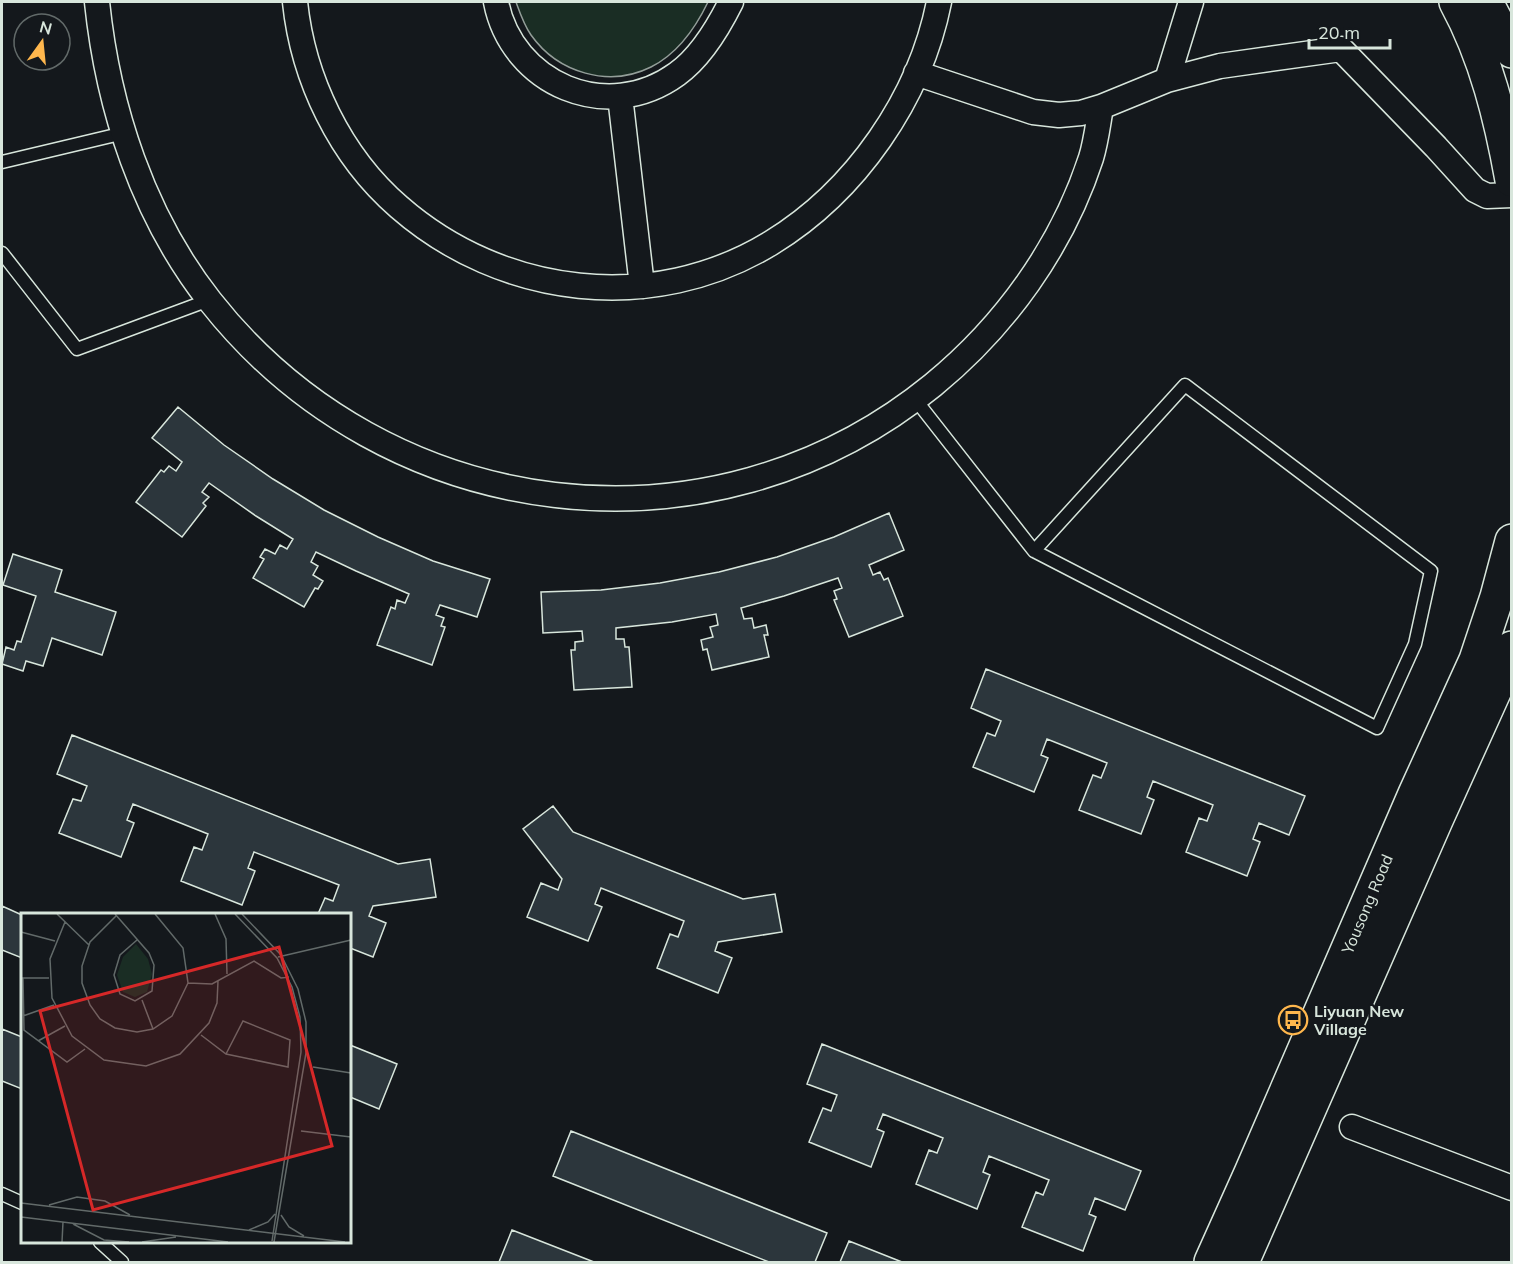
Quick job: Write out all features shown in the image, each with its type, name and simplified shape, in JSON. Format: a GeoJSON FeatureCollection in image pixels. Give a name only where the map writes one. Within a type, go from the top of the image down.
{"type":"FeatureCollection","features":[{"type":"Feature","properties":{"kind":"main road"},"geometry":{"type":"LineString","coordinates":[[1456,2],[1463,14],[1502,55]]}},
{"type":"Feature","properties":{"kind":"main road"},"geometry":{"type":"LineString","coordinates":[[1486,2],[1502,55],[1500,121],[1512,180]]}},
{"type":"Feature","properties":{"kind":"main road","name":"Yousong Road"},"geometry":{"type":"LineString","coordinates":[[1211,1263],[1476,660],[1497,597],[1512,541]]}},
{"type":"Feature","properties":{"kind":"main road","name":"Yousong Road"},"geometry":{"type":"LineString","coordinates":[[1242,1263],[1512,648]]}},
{"type":"Feature","properties":{"kind":"street"},"geometry":{"type":"LineString","coordinates":[[97,2],[106,63],[136,169],[155,212],[187,269],[237,334],[268,365],[302,393],[347,424],[376,440],[415,459],[456,474],[499,486],[542,494],[630,499],[706,490],[760,477],[801,463],[841,445],[915,399],[950,371],[981,340],[1010,308],[1035,272],[1057,235],[1076,195],[1092,155],[1101,107]]}},
{"type":"Feature","properties":{"kind":"street"},"geometry":{"type":"LineString","coordinates":[[295,2],[303,48],[328,115],[345,147],[390,199],[416,222],[475,258],[528,277],[573,285],[608,287],[642,286],[709,272],[771,243],[830,197],[879,141],[899,109],[928,41],[939,2]]}},
{"type":"Feature","properties":{"kind":"street"},"geometry":{"type":"LineString","coordinates":[[496,2],[503,27],[513,45],[526,61],[542,75],[560,86],[579,93],[599,96],[640,93],[660,85],[677,74],[693,60],[710,39],[731,2]]}},
{"type":"Feature","properties":{"kind":"street"},"geometry":{"type":"LineString","coordinates":[[1167,80],[1191,2]]}},
{"type":"Feature","properties":{"kind":"street"},"geometry":{"type":"LineString","coordinates":[[916,73],[1033,112],[1059,115],[1081,113],[1101,107],[1167,80],[1220,66],[1341,49],[1436,147],[1474,190],[1487,196],[1512,195]]}},
{"type":"Feature","properties":{"kind":"street"},"geometry":{"type":"LineString","coordinates":[[620,96],[642,286]]}},
{"type":"Feature","properties":{"kind":"street"},"geometry":{"type":"LineString","coordinates":[[1352,1127],[1512,1188]]}},
{"type":"Feature","properties":{"kind":"lane"},"geometry":{"type":"LineString","coordinates":[[2,162],[124,133]]}},
{"type":"Feature","properties":{"kind":"lane"},"geometry":{"type":"LineString","coordinates":[[2,253],[77,348],[209,300]]}},
{"type":"Feature","properties":{"kind":"lane"},"geometry":{"type":"LineString","coordinates":[[915,399],[1034,551],[1377,728],[1415,644],[1431,571],[1185,385],[1034,551]]}},
{"type":"Feature","properties":{"kind":"lane"},"geometry":{"type":"LineString","coordinates":[[2,1194],[21,1203]]}},
{"type":"Feature","properties":{"kind":"lane"},"geometry":{"type":"LineString","coordinates":[[101,1243],[122,1263]]}},
{"type":"Feature","properties":{"kind":"green space"},"geometry":{"type":"Polygon","coordinates":[[[516,2],[708,2],[692,30],[660,62],[635,73],[602,76],[570,67],[555,59],[542,48],[524,23],[516,2]]]}},
{"type":"Feature","properties":{"kind":"building"},"geometry":{"type":"Polygon","coordinates":[[[178,407],[224,445],[273,479],[324,510],[433,561],[490,579],[477,617],[440,605],[436,615],[444,618],[441,626],[445,627],[432,665],[377,645],[391,607],[395,609],[397,600],[405,603],[409,594],[316,552],[311,562],[318,566],[313,575],[323,581],[318,589],[315,588],[304,607],[253,578],[264,559],[260,557],[265,549],[275,554],[280,545],[287,549],[293,539],[209,483],[202,492],[209,497],[203,503],[206,506],[182,537],[136,502],[161,470],[164,472],[169,466],[176,471],[182,462],[152,438],[178,407]]]}},
{"type":"Feature","properties":{"kind":"building"},"geometry":{"type":"Polygon","coordinates":[[[889,513],[904,550],[869,565],[873,575],[880,572],[884,580],[888,578],[903,616],[849,637],[834,600],[837,599],[834,591],[842,588],[838,578],[741,608],[744,619],[752,618],[754,628],[766,625],[768,635],[764,635],[769,657],[712,670],[707,649],[703,650],[701,640],[713,637],[710,627],[718,625],[716,614],[672,622],[616,628],[616,639],[624,639],[625,647],[629,647],[632,687],[574,690],[571,650],[575,650],[575,642],[583,641],[582,631],[543,633],[541,592],[601,590],[660,583],[719,572],[777,557],[834,537],[889,513]]]}},
{"type":"Feature","properties":{"kind":"building"},"geometry":{"type":"Polygon","coordinates":[[[13,554],[62,570],[55,592],[116,612],[102,655],[52,638],[43,666],[26,661],[23,671],[2,664],[6,647],[14,650],[17,641],[21,642],[36,596],[3,585],[13,554]]]}},
{"type":"Feature","properties":{"kind":"building"},"geometry":{"type":"Polygon","coordinates":[[[986,669],[1305,796],[1289,835],[1259,823],[1253,839],[1260,842],[1247,876],[1186,852],[1199,818],[1207,821],[1213,805],[1153,781],[1147,797],[1154,800],[1141,834],[1079,810],[1093,775],[1101,778],[1107,763],[1047,739],[1041,755],[1048,758],[1034,792],[973,767],[987,733],[995,736],[1001,721],[971,708],[986,669]]]}},
{"type":"Feature","properties":{"kind":"building"},"geometry":{"type":"Polygon","coordinates":[[[72,735],[398,864],[430,859],[436,897],[373,906],[369,916],[386,923],[373,957],[351,948],[351,913],[318,913],[325,898],[333,901],[339,885],[254,852],[248,868],[255,871],[242,905],[181,881],[194,847],[202,850],[208,834],[133,804],[127,820],[134,823],[121,857],[59,833],[73,799],[81,801],[87,786],[57,774],[72,735]]]}},
{"type":"Feature","properties":{"kind":"building"},"geometry":{"type":"Polygon","coordinates":[[[553,806],[573,832],[743,899],[775,894],[782,932],[718,942],[715,951],[732,958],[718,993],[657,968],[670,934],[678,937],[684,921],[601,888],[595,904],[602,907],[588,941],[527,917],[541,883],[558,890],[562,879],[523,829],[553,806]]]}},
{"type":"Feature","properties":{"kind":"building"},"geometry":{"type":"Polygon","coordinates":[[[2,906],[21,915],[21,958],[2,950],[2,906]]]}},
{"type":"Feature","properties":{"kind":"building"},"geometry":{"type":"Polygon","coordinates":[[[2,1029],[21,1037],[21,1089],[2,1081],[2,1029]]]}},
{"type":"Feature","properties":{"kind":"building"},"geometry":{"type":"Polygon","coordinates":[[[822,1044],[1141,1171],[1125,1210],[1095,1198],[1089,1214],[1096,1217],[1083,1251],[1022,1227],[1036,1192],[1043,1195],[1049,1180],[989,1156],[983,1172],[990,1175],[977,1209],[916,1184],[929,1150],[937,1153],[943,1138],[883,1114],[877,1129],[884,1132],[871,1167],[809,1142],[823,1108],[831,1111],[837,1095],[807,1084],[822,1044]]]}},
{"type":"Feature","properties":{"kind":"building"},"geometry":{"type":"Polygon","coordinates":[[[351,1045],[397,1064],[379,1109],[351,1097],[351,1045]]]}},
{"type":"Feature","properties":{"kind":"building"},"geometry":{"type":"Polygon","coordinates":[[[571,1131],[827,1233],[815,1262],[769,1262],[553,1176],[571,1131]]]}},
{"type":"Feature","properties":{"kind":"building"},"geometry":{"type":"Polygon","coordinates":[[[512,1230],[594,1262],[499,1262],[512,1230]]]}},
{"type":"Feature","properties":{"kind":"building"},"geometry":{"type":"Polygon","coordinates":[[[849,1241],[902,1262],[840,1262],[849,1241]]]}},
{"type":"Feature","properties":{"kind":"place","name":"Liyuan New Village"},"geometry":{"type":"Point","coordinates":[1293,1020]}}]}
